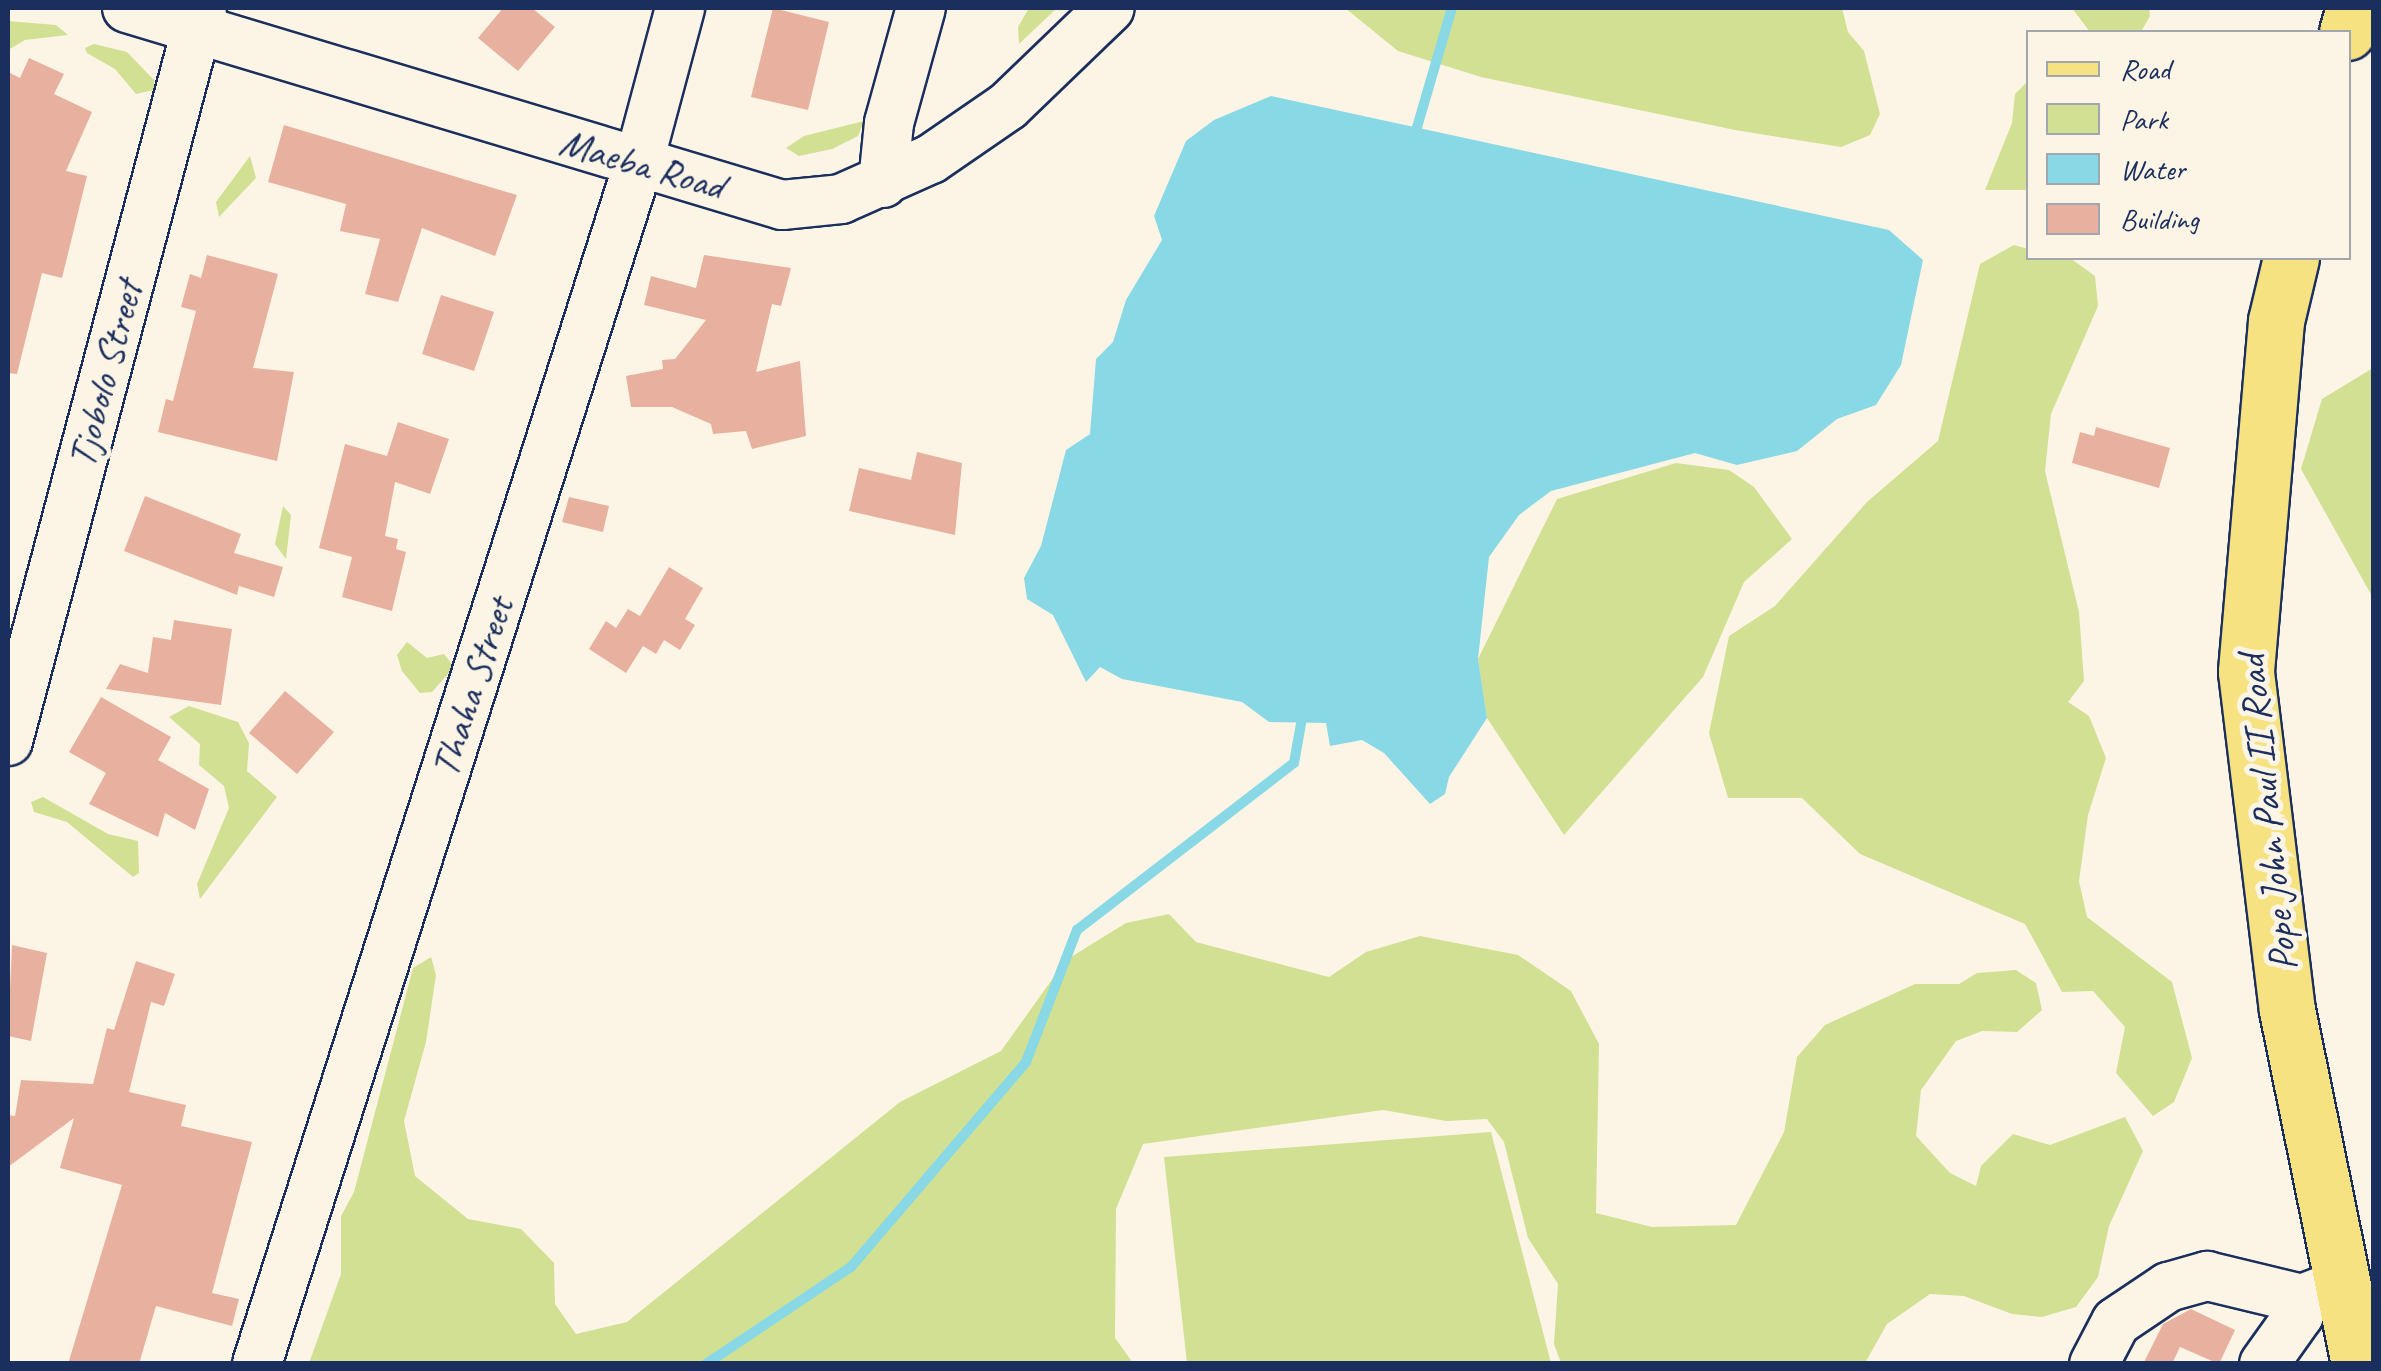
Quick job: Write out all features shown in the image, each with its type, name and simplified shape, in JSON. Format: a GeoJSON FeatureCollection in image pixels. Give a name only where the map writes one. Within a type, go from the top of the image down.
{"type":"FeatureCollection","features":[{"type":"Feature","properties":{"kind":"main road","name":"Pope John Paul II Road"},"geometry":{"type":"LineString","coordinates":[[2291,260],[2276,321],[2246,672],[2322,1291],[2359,1364]]}},
{"type":"Feature","properties":{"kind":"street","name":"Maeba Road"},"geometry":{"type":"LineString","coordinates":[[127,8],[199,17],[638,165],[782,204],[841,198],[932,159],[1008,106],[1110,8]]}},
{"type":"Feature","properties":{"kind":"street","name":"Thaha Street"},"geometry":{"type":"LineString","coordinates":[[257,1364],[638,165],[680,8]]}},
{"type":"Feature","properties":{"kind":"street"},"geometry":{"type":"LineString","coordinates":[[883,183],[889,122],[921,8]]}},
{"type":"Feature","properties":{"kind":"street","name":"Tjobolo Street"},"geometry":{"type":"LineString","coordinates":[[8,740],[199,17]]}},
{"type":"Feature","properties":{"kind":"street"},"geometry":{"type":"LineString","coordinates":[[2094,1364],[2116,1322],[2168,1286],[2207,1276],[2322,1291]]}},
{"type":"Feature","properties":{"kind":"street"},"geometry":{"type":"LineString","coordinates":[[2264,1364],[2299,1315],[2322,1291]]}},
{"type":"Feature","properties":{"kind":"green space"},"geometry":{"type":"Polygon","coordinates":[[[1029,8],[1057,8],[1019,44],[1018,27],[1029,8]]]}},
{"type":"Feature","properties":{"kind":"green space"},"geometry":{"type":"Polygon","coordinates":[[[1345,8],[1842,8],[1848,32],[1864,51],[1880,114],[1870,135],[1841,147],[1735,130],[1481,77],[1398,51],[1345,8]]]}},
{"type":"Feature","properties":{"kind":"green space"},"geometry":{"type":"Polygon","coordinates":[[[2072,8],[2149,8],[2150,16],[2142,30],[2088,30],[2072,8]]]}},
{"type":"Feature","properties":{"kind":"green space"},"geometry":{"type":"Polygon","coordinates":[[[8,21],[56,25],[68,35],[25,40],[8,50],[8,21]]]}},
{"type":"Feature","properties":{"kind":"green space"},"geometry":{"type":"Polygon","coordinates":[[[94,44],[127,52],[154,80],[154,90],[136,94],[115,69],[87,53],[85,48],[94,44]]]}},
{"type":"Feature","properties":{"kind":"green space"},"geometry":{"type":"Polygon","coordinates":[[[2026,83],[2026,190],[1985,190],[2012,123],[2015,94],[2026,83]]]}},
{"type":"Feature","properties":{"kind":"green space"},"geometry":{"type":"Polygon","coordinates":[[[864,121],[858,136],[832,149],[799,156],[786,148],[804,136],[864,121]]]}},
{"type":"Feature","properties":{"kind":"green space"},"geometry":{"type":"Polygon","coordinates":[[[250,156],[256,178],[219,217],[216,202],[250,156]]]}},
{"type":"Feature","properties":{"kind":"green space"},"geometry":{"type":"Polygon","coordinates":[[[2014,245],[2026,248],[2026,260],[2073,260],[2095,276],[2098,306],[2051,414],[2045,471],[2079,612],[2084,681],[2068,702],[2089,716],[2106,758],[2088,815],[2079,881],[2087,917],[2172,982],[2192,1058],[2174,1102],[2153,1116],[2116,1073],[2125,1027],[2093,991],[2062,992],[2025,924],[1860,854],[1802,798],[1728,798],[1709,733],[1729,636],[1775,606],[1867,502],[1938,441],[1980,264],[2014,245]]]}},
{"type":"Feature","properties":{"kind":"green space"},"geometry":{"type":"Polygon","coordinates":[[[2374,368],[2373,598],[2301,469],[2322,399],[2374,368]]]}},
{"type":"Feature","properties":{"kind":"green space"},"geometry":{"type":"Polygon","coordinates":[[[1676,463],[1729,470],[1754,487],[1792,539],[1744,582],[1703,677],[1564,835],[1487,718],[1478,659],[1557,499],[1676,463]]]}},
{"type":"Feature","properties":{"kind":"green space"},"geometry":{"type":"Polygon","coordinates":[[[283,506],[291,515],[286,559],[275,544],[283,506]]]}},
{"type":"Feature","properties":{"kind":"green space"},"geometry":{"type":"Polygon","coordinates":[[[407,642],[427,658],[444,654],[454,667],[432,692],[420,693],[402,671],[397,655],[407,642]]]}},
{"type":"Feature","properties":{"kind":"green space"},"geometry":{"type":"Polygon","coordinates":[[[189,706],[238,722],[249,743],[247,771],[277,797],[200,899],[197,884],[229,808],[224,786],[199,765],[200,744],[169,717],[189,706]]]}},
{"type":"Feature","properties":{"kind":"green space"},"geometry":{"type":"Polygon","coordinates":[[[43,797],[108,834],[138,841],[139,873],[133,877],[67,822],[34,812],[31,802],[43,797]]]}},
{"type":"Feature","properties":{"kind":"green space"},"geometry":{"type":"Polygon","coordinates":[[[1169,914],[1196,942],[1329,977],[1366,952],[1420,936],[1518,955],[1571,991],[1599,1044],[1596,1213],[1652,1227],[1736,1225],[1784,1132],[1797,1057],[1825,1025],[1915,984],[1959,984],[1977,973],[2016,970],[2036,983],[2042,1010],[2017,1032],[1982,1031],[1956,1041],[1921,1090],[1916,1136],[1950,1173],[1976,1186],[1981,1166],[2013,1134],[2050,1145],[2125,1117],[2143,1151],[2109,1226],[2098,1277],[2076,1307],[2042,1317],[2012,1314],[1964,1296],[1930,1294],[1887,1324],[1865,1363],[1561,1363],[1554,1344],[1558,1284],[1528,1238],[1504,1142],[1487,1119],[1446,1121],[1383,1110],[1143,1144],[1116,1209],[1115,1338],[1133,1363],[309,1363],[341,1274],[341,1216],[354,1192],[413,968],[431,957],[436,975],[426,1042],[404,1121],[415,1176],[468,1219],[521,1229],[554,1263],[555,1304],[576,1334],[627,1322],[900,1102],[1001,1051],[1066,960],[1126,923],[1169,914]]]}},
{"type":"Feature","properties":{"kind":"green space"},"geometry":{"type":"Polygon","coordinates":[[[1491,1132],[1551,1363],[1187,1363],[1164,1157],[1491,1132]]]}},
{"type":"Feature","properties":{"kind":"water"},"geometry":{"type":"Polygon","coordinates":[[[1271,96],[1889,230],[1923,260],[1901,365],[1876,405],[1837,419],[1797,451],[1737,465],[1695,453],[1551,491],[1519,515],[1489,557],[1478,659],[1487,718],[1449,777],[1445,794],[1430,804],[1384,753],[1362,740],[1330,746],[1326,723],[1269,722],[1242,702],[1122,679],[1100,667],[1086,682],[1053,615],[1027,599],[1024,578],[1041,546],[1066,450],[1090,434],[1096,359],[1113,342],[1126,300],[1162,240],[1154,216],[1186,141],[1214,120],[1271,96]]]}},
{"type":"Feature","properties":{"kind":"building"},"geometry":{"type":"Polygon","coordinates":[[[503,8],[532,8],[555,27],[518,71],[478,38],[503,8]]]}},
{"type":"Feature","properties":{"kind":"building"},"geometry":{"type":"Polygon","coordinates":[[[773,8],[829,22],[808,110],[751,97],[773,8]]]}},
{"type":"Feature","properties":{"kind":"building"},"geometry":{"type":"Polygon","coordinates":[[[29,58],[64,74],[54,94],[92,112],[66,171],[87,176],[62,278],[42,273],[17,374],[8,373],[8,72],[20,78],[29,58]]]}},
{"type":"Feature","properties":{"kind":"building"},"geometry":{"type":"Polygon","coordinates":[[[284,125],[517,195],[495,256],[422,228],[398,302],[365,294],[380,239],[340,231],[346,204],[268,182],[284,125]]]}},
{"type":"Feature","properties":{"kind":"building"},"geometry":{"type":"Polygon","coordinates":[[[207,255],[278,274],[253,368],[294,372],[277,461],[158,432],[166,399],[173,401],[196,311],[181,307],[190,274],[201,278],[207,255]]]}},
{"type":"Feature","properties":{"kind":"building"},"geometry":{"type":"Polygon","coordinates":[[[704,255],[791,268],[781,306],[772,304],[756,372],[800,361],[806,436],[752,449],[746,431],[713,434],[711,424],[672,407],[631,407],[626,376],[663,369],[662,360],[675,359],[706,320],[644,305],[651,276],[696,288],[704,255]]]}},
{"type":"Feature","properties":{"kind":"building"},"geometry":{"type":"Polygon","coordinates":[[[441,295],[494,312],[474,371],[422,354],[441,295]]]}},
{"type":"Feature","properties":{"kind":"building"},"geometry":{"type":"Polygon","coordinates":[[[398,422],[449,439],[430,494],[395,482],[385,536],[398,539],[396,549],[406,552],[392,611],[342,597],[352,557],[319,548],[345,444],[387,456],[398,422]]]}},
{"type":"Feature","properties":{"kind":"building"},"geometry":{"type":"Polygon","coordinates":[[[2096,427],[2170,448],[2159,488],[2072,463],[2080,432],[2094,436],[2096,427]]]}},
{"type":"Feature","properties":{"kind":"building"},"geometry":{"type":"Polygon","coordinates":[[[917,452],[962,463],[955,535],[849,511],[859,468],[911,480],[917,452]]]}},
{"type":"Feature","properties":{"kind":"building"},"geometry":{"type":"Polygon","coordinates":[[[145,496],[241,534],[234,553],[283,567],[274,597],[239,586],[237,595],[124,551],[145,496]]]}},
{"type":"Feature","properties":{"kind":"building"},"geometry":{"type":"Polygon","coordinates":[[[569,497],[609,506],[603,532],[562,522],[569,497]]]}},
{"type":"Feature","properties":{"kind":"building"},"geometry":{"type":"Polygon","coordinates":[[[669,567],[703,588],[685,619],[695,625],[680,650],[664,640],[656,654],[643,646],[626,673],[589,649],[606,621],[616,628],[628,609],[640,616],[669,567]]]}},
{"type":"Feature","properties":{"kind":"building"},"geometry":{"type":"Polygon","coordinates":[[[174,620],[232,629],[221,705],[106,689],[120,664],[148,673],[153,637],[171,640],[174,620]]]}},
{"type":"Feature","properties":{"kind":"building"},"geometry":{"type":"Polygon","coordinates":[[[285,691],[334,732],[297,774],[249,733],[285,691]]]}},
{"type":"Feature","properties":{"kind":"building"},"geometry":{"type":"Polygon","coordinates":[[[101,697],[171,737],[158,760],[209,789],[195,830],[165,813],[158,837],[89,804],[106,773],[69,752],[101,697]]]}},
{"type":"Feature","properties":{"kind":"building"},"geometry":{"type":"Polygon","coordinates":[[[12,945],[47,953],[31,1041],[8,1036],[12,945]]]}},
{"type":"Feature","properties":{"kind":"building"},"geometry":{"type":"Polygon","coordinates":[[[136,961],[175,974],[164,1006],[151,1002],[129,1092],[186,1105],[181,1126],[252,1142],[212,1293],[239,1299],[232,1326],[156,1306],[139,1364],[68,1364],[122,1185],[60,1168],[74,1118],[8,1167],[8,1115],[15,1116],[21,1080],[93,1084],[107,1028],[114,1030],[136,961]]]}},
{"type":"Feature","properties":{"kind":"building"},"geometry":{"type":"Polygon","coordinates":[[[2191,1309],[2235,1330],[2219,1364],[2180,1347],[2172,1364],[2143,1364],[2163,1324],[2191,1309]]]}},
{"type":"Feature","properties":{"kind":"waterway"},"geometry":{"type":"LineString","coordinates":[[1413,141],[1452,8]]}},
{"type":"Feature","properties":{"kind":"waterway"},"geometry":{"type":"LineString","coordinates":[[706,1364],[851,1267],[1026,1062],[1077,930],[1294,763],[1304,707]]}}]}
